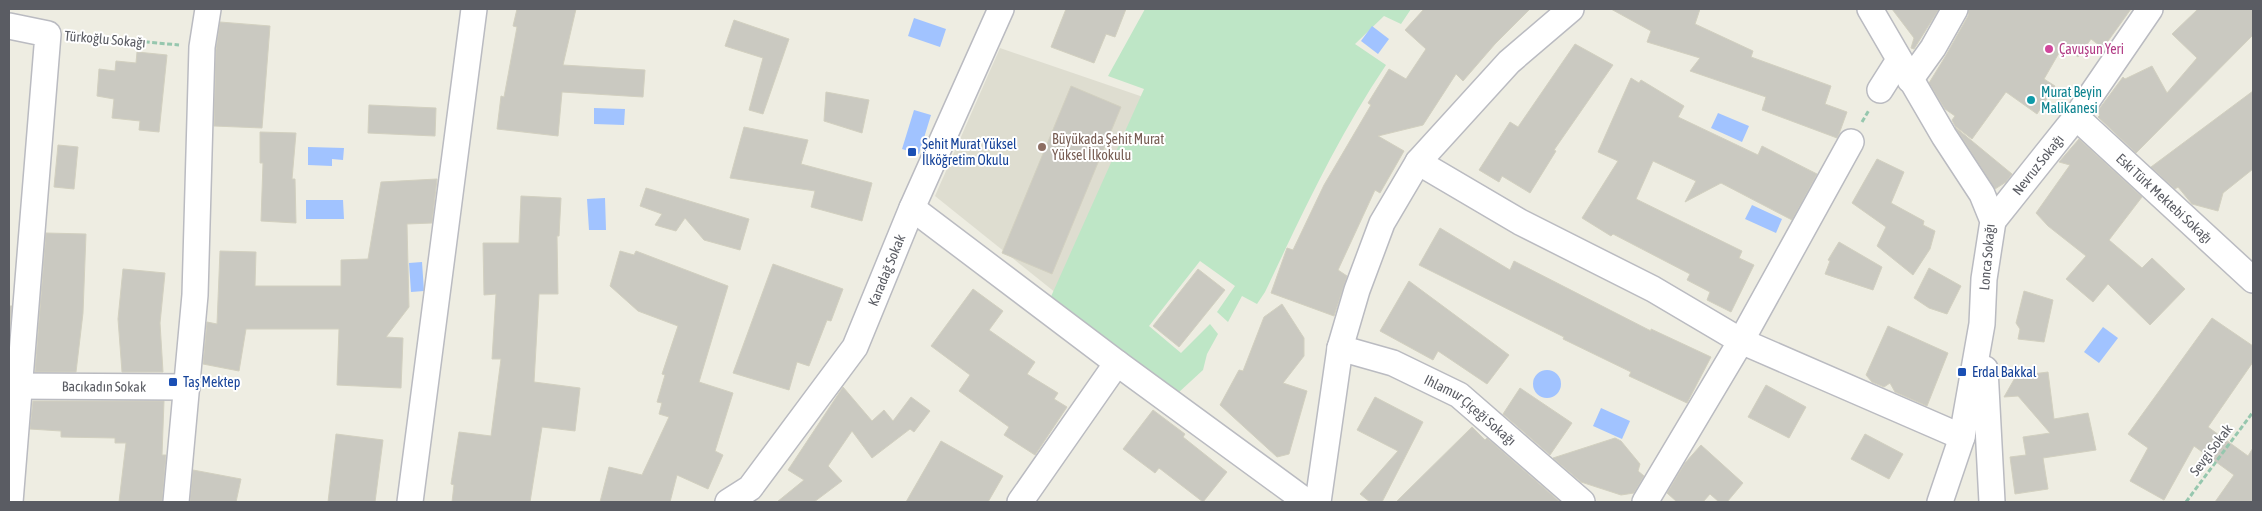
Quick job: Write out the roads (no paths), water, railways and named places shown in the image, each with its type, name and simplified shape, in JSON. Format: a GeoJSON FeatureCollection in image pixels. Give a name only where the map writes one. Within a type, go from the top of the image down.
{"type":"FeatureCollection","features":[{"type":"Feature","properties":{"kind":"street"},"geometry":{"type":"LineString","coordinates":[[176,502],[195,296],[202,47],[208,9]]}},
{"type":"Feature","properties":{"kind":"street"},"geometry":{"type":"LineString","coordinates":[[410,502],[474,9]]}},
{"type":"Feature","properties":{"kind":"street","name":"Karadağ Sokak"},"geometry":{"type":"LineString","coordinates":[[728,502],[750,488],[855,347],[912,208],[1001,9]]}},
{"type":"Feature","properties":{"kind":"street"},"geometry":{"type":"LineString","coordinates":[[1318,502],[1340,348],[1357,290],[1382,223],[1418,162],[1509,62],[1571,9]]}},
{"type":"Feature","properties":{"kind":"street","name":"Lonca Sokağı"},"geometry":{"type":"LineString","coordinates":[[1870,9],[1944,136],[1982,194],[1993,221],[1984,279],[1982,324],[1962,437],[1940,502]]}},
{"type":"Feature","properties":{"kind":"street"},"geometry":{"type":"LineString","coordinates":[[1880,90],[1933,48],[1955,9]]}},
{"type":"Feature","properties":{"kind":"street","name":"Nevruz Sokağı"},"geometry":{"type":"LineString","coordinates":[[1993,221],[2076,117],[2150,9]]}},
{"type":"Feature","properties":{"kind":"street","name":"Türkoğlu Sokağı"},"geometry":{"type":"LineString","coordinates":[[9,26],[48,34],[15,386]]}},
{"type":"Feature","properties":{"kind":"street","name":"Eski Türk Mektebi Sokağı"},"geometry":{"type":"LineString","coordinates":[[2076,117],[2253,280]]}},
{"type":"Feature","properties":{"kind":"street"},"geometry":{"type":"LineString","coordinates":[[1645,502],[1741,341],[1851,142]]}},
{"type":"Feature","properties":{"kind":"street"},"geometry":{"type":"LineString","coordinates":[[1418,162],[1520,222],[1653,289],[1741,341],[1962,437]]}},
{"type":"Feature","properties":{"kind":"street"},"geometry":{"type":"LineString","coordinates":[[912,208],[1117,363],[1307,502]]}},
{"type":"Feature","properties":{"kind":"street"},"geometry":{"type":"LineString","coordinates":[[1982,324],[1992,502]]}},
{"type":"Feature","properties":{"kind":"street","name":"Ihlamur Çiçeği Sokağı"},"geometry":{"type":"LineString","coordinates":[[1340,348],[1392,364],[1459,395],[1582,502]]}},
{"type":"Feature","properties":{"kind":"street"},"geometry":{"type":"LineString","coordinates":[[1020,502],[1117,363]]}},
{"type":"Feature","properties":{"kind":"street"},"geometry":{"type":"LineString","coordinates":[[10,502],[15,386]]}},
{"type":"Feature","properties":{"kind":"street","name":"Bacıkadın Sokak"},"geometry":{"type":"LineString","coordinates":[[15,386],[187,386]]}},
{"type":"Feature","properties":{"kind":"water"},"geometry":{"type":"Polygon","coordinates":[[[914,18],[946,29],[940,47],[908,36],[914,18]]]}},
{"type":"Feature","properties":{"kind":"water"},"geometry":{"type":"Polygon","coordinates":[[[1372,26],[1389,39],[1378,54],[1361,41],[1372,26]]]}},
{"type":"Feature","properties":{"kind":"water"},"geometry":{"type":"Polygon","coordinates":[[[594,108],[625,109],[624,125],[594,124],[594,108]]]}},
{"type":"Feature","properties":{"kind":"water"},"geometry":{"type":"Polygon","coordinates":[[[914,110],[931,115],[919,154],[902,149],[914,110]]]}},
{"type":"Feature","properties":{"kind":"water"},"geometry":{"type":"Polygon","coordinates":[[[1718,113],[1749,126],[1742,142],[1711,128],[1718,113]]]}},
{"type":"Feature","properties":{"kind":"water"},"geometry":{"type":"Polygon","coordinates":[[[308,147],[344,148],[343,160],[332,159],[332,166],[308,165],[308,147]]]}},
{"type":"Feature","properties":{"kind":"water"},"geometry":{"type":"Polygon","coordinates":[[[605,198],[606,230],[589,230],[587,199],[605,198]]]}},
{"type":"Feature","properties":{"kind":"water"},"geometry":{"type":"Polygon","coordinates":[[[306,200],[343,200],[344,219],[306,219],[306,200]]]}},
{"type":"Feature","properties":{"kind":"water"},"geometry":{"type":"Polygon","coordinates":[[[1752,205],[1782,219],[1776,233],[1745,219],[1752,205]]]}},
{"type":"Feature","properties":{"kind":"water"},"geometry":{"type":"Polygon","coordinates":[[[422,262],[424,291],[411,292],[409,263],[422,262]]]}},
{"type":"Feature","properties":{"kind":"water"},"geometry":{"type":"Polygon","coordinates":[[[2103,327],[2118,338],[2099,363],[2084,352],[2103,327]]]}},
{"type":"Feature","properties":{"kind":"water"},"geometry":{"type":"Polygon","coordinates":[[[1547,370],[1557,374],[1561,384],[1557,394],[1547,398],[1537,394],[1533,384],[1537,374],[1547,370]]]}},
{"type":"Feature","properties":{"kind":"water"},"geometry":{"type":"Polygon","coordinates":[[[1601,408],[1630,421],[1622,439],[1593,426],[1601,408]]]}},
{"type":"Feature","properties":{"kind":"place","name":"Çavuşun Yeri"},"geometry":{"type":"Point","coordinates":[2049,49]}},
{"type":"Feature","properties":{"kind":"place","name":"Murat Beyin Malikanesi"},"geometry":{"type":"Point","coordinates":[2031,100]}},
{"type":"Feature","properties":{"kind":"place","name":"Büyükada Şehit Murat Yüksel İlkokulu"},"geometry":{"type":"Point","coordinates":[1042,147]}},
{"type":"Feature","properties":{"kind":"place","name":"Şehit Murat Yüksel İlköğretim Okulu"},"geometry":{"type":"Point","coordinates":[912,152]}},
{"type":"Feature","properties":{"kind":"place","name":"Erdal Bakkal"},"geometry":{"type":"Point","coordinates":[1962,372]}},
{"type":"Feature","properties":{"kind":"place","name":"Taş Mektep"},"geometry":{"type":"Point","coordinates":[173,382]}}]}
